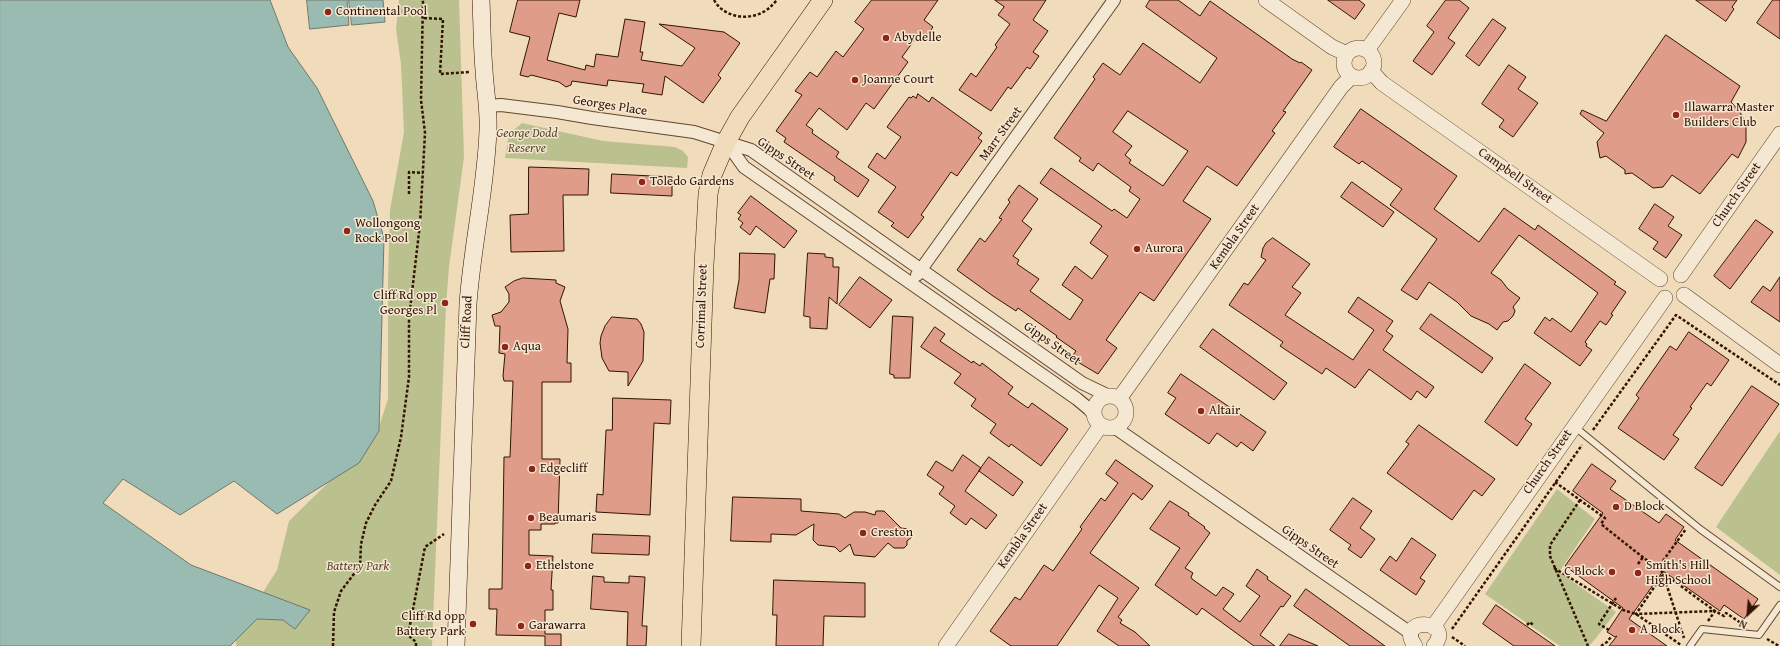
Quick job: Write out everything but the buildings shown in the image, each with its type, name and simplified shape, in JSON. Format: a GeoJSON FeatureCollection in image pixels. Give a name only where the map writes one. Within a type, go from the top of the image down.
{"type":"FeatureCollection","features":[{"type":"Feature","properties":{"kind":"main road","name":"Cliff Road"},"geometry":{"type":"LineString","coordinates":[[456,646],[470,272],[486,168],[488,106],[484,70],[481,0]]}},
{"type":"Feature","properties":{"kind":"main road","name":"Corrimal Street"},"geometry":{"type":"LineString","coordinates":[[691,646],[706,213],[712,176],[726,142],[740,117],[823,0]]}},
{"type":"Feature","properties":{"kind":"street","name":"Marr Street"},"geometry":{"type":"LineString","coordinates":[[911,284],[1114,0]]}},
{"type":"Feature","properties":{"kind":"street"},"geometry":{"type":"LineString","coordinates":[[1266,0],[1332,47],[1347,54]]}},
{"type":"Feature","properties":{"kind":"street"},"geometry":{"type":"LineString","coordinates":[[1367,50],[1403,0]]}},
{"type":"Feature","properties":{"kind":"street"},"geometry":{"type":"LineString","coordinates":[[1357,48],[1367,50],[1373,58],[1374,63],[1371,71],[1366,76],[1361,78],[1352,76],[1348,73],[1344,65],[1347,54],[1352,49],[1357,48]]}},
{"type":"Feature","properties":{"kind":"street","name":"Campbell Street"},"geometry":{"type":"LineString","coordinates":[[1371,71],[1382,83],[1660,279]]}},
{"type":"Feature","properties":{"kind":"street","name":"Kembla Street"},"geometry":{"type":"LineString","coordinates":[[1114,398],[1341,87],[1352,76]]}},
{"type":"Feature","properties":{"kind":"street","name":"Georges Place"},"geometry":{"type":"LineString","coordinates":[[488,106],[501,105],[557,112],[694,132],[726,142]]}},
{"type":"Feature","properties":{"kind":"street","name":"Church Street"},"geometry":{"type":"LineString","coordinates":[[1681,275],[1780,134]]}},
{"type":"Feature","properties":{"kind":"street","name":"Gipps Street"},"geometry":{"type":"LineString","coordinates":[[726,142],[751,150],[1082,383],[1114,398]]}},
{"type":"Feature","properties":{"kind":"street","name":"Gipps Street"},"geometry":{"type":"LineString","coordinates":[[726,142],[744,167],[1077,399],[1103,423],[1413,640]]}},
{"type":"Feature","properties":{"kind":"street"},"geometry":{"type":"LineString","coordinates":[[1670,272],[1675,272],[1681,275],[1687,284],[1684,295],[1679,300],[1674,301],[1665,298],[1659,291],[1658,286],[1660,279],[1665,274],[1670,272]]}},
{"type":"Feature","properties":{"kind":"street"},"geometry":{"type":"LineString","coordinates":[[1684,295],[1780,365]]}},
{"type":"Feature","properties":{"kind":"street","name":"Church Street"},"geometry":{"type":"LineString","coordinates":[[1433,626],[1665,298]]}},
{"type":"Feature","properties":{"kind":"street"},"geometry":{"type":"LineString","coordinates":[[1105,397],[1114,398],[1125,408],[1126,414],[1121,424],[1103,423],[1095,408],[1097,403],[1105,397]]}},
{"type":"Feature","properties":{"kind":"street","name":"Kembla Street"},"geometry":{"type":"LineString","coordinates":[[946,646],[1103,423]]}},
{"type":"Feature","properties":{"kind":"street"},"geometry":{"type":"LineString","coordinates":[[1413,640],[1415,628],[1422,624],[1433,626],[1438,636],[1435,646]]}},
{"type":"Feature","properties":{"kind":"lane"},"geometry":{"type":"LineString","coordinates":[[1573,426],[1691,521],[1780,587]]}},
{"type":"Feature","properties":{"kind":"lane"},"geometry":{"type":"LineString","coordinates":[[1690,646],[1702,629],[1759,634],[1780,605]]}},
{"type":"Feature","properties":{"kind":"path"},"geometry":{"type":"LineString","coordinates":[[333,646],[334,612],[347,582],[360,566],[361,544],[366,523],[375,505],[391,481],[401,437],[409,377],[409,318],[420,224],[423,173],[425,132],[421,100],[421,81],[424,18],[423,0]]}},
{"type":"Feature","properties":{"kind":"path"},"geometry":{"type":"LineString","coordinates":[[714,0],[728,13],[740,17],[765,11],[777,0]]}},
{"type":"Feature","properties":{"kind":"path"},"geometry":{"type":"LineString","coordinates":[[424,18],[443,19],[440,74],[476,71]]}},
{"type":"Feature","properties":{"kind":"path"},"geometry":{"type":"LineString","coordinates":[[409,194],[409,172],[423,173]]}},
{"type":"Feature","properties":{"kind":"path"},"geometry":{"type":"LineString","coordinates":[[1465,646],[1448,634],[1555,482],[1676,315],[1780,386]]}},
{"type":"Feature","properties":{"kind":"path"},"geometry":{"type":"LineString","coordinates":[[1555,482],[1605,518],[1601,524],[1662,574],[1724,616]]}},
{"type":"Feature","properties":{"kind":"path"},"geometry":{"type":"LineString","coordinates":[[1580,500],[1550,546],[1550,556],[1588,646]]}},
{"type":"Feature","properties":{"kind":"path"},"geometry":{"type":"LineString","coordinates":[[1657,569],[1691,521]]}},
{"type":"Feature","properties":{"kind":"path"},"geometry":{"type":"LineString","coordinates":[[416,646],[416,642],[408,635],[425,547],[460,522]]}},
{"type":"Feature","properties":{"kind":"path"},"geometry":{"type":"LineString","coordinates":[[1638,564],[1643,557]]}},
{"type":"Feature","properties":{"kind":"path"},"geometry":{"type":"LineString","coordinates":[[1554,568],[1623,610],[1636,614],[1683,646]]}},
{"type":"Feature","properties":{"kind":"path"},"geometry":{"type":"LineString","coordinates":[[1636,614],[1662,574]]}},
{"type":"Feature","properties":{"kind":"path"},"geometry":{"type":"LineString","coordinates":[[1662,574],[1684,639]]}},
{"type":"Feature","properties":{"kind":"path"},"geometry":{"type":"LineString","coordinates":[[1609,630],[1599,624],[1616,598]]}},
{"type":"Feature","properties":{"kind":"path"},"geometry":{"type":"LineString","coordinates":[[1636,614],[1715,611]]}},
{"type":"Feature","properties":{"kind":"path"},"geometry":{"type":"LineString","coordinates":[[1528,625],[1530,622],[1534,626]]}},
{"type":"Feature","properties":{"kind":"path"},"geometry":{"type":"LineString","coordinates":[[1601,646],[1611,637]]}},
{"type":"Feature","properties":{"kind":"green space","name":"Battery Park"},"geometry":{"type":"Polygon","coordinates":[[[399,0],[459,0],[464,157],[449,267],[446,305],[432,646],[236,646],[236,635],[277,570],[289,521],[376,436],[388,399],[388,281],[390,210],[404,132],[401,64],[396,29],[399,0]]]}},
{"type":"Feature","properties":{"kind":"green space","name":"George Dodd Reserve"},"geometry":{"type":"Polygon","coordinates":[[[522,123],[603,141],[675,147],[683,151],[688,157],[687,168],[505,158],[509,134],[522,123]]]}},
{"type":"Feature","properties":{"kind":"green space"},"geometry":{"type":"Polygon","coordinates":[[[1780,431],[1780,575],[1716,527],[1780,431]]]}},
{"type":"Feature","properties":{"kind":"green space"},"geometry":{"type":"Polygon","coordinates":[[[1557,489],[1595,519],[1559,572],[1616,612],[1589,646],[1560,646],[1485,594],[1557,489]]]}},
{"type":"Feature","properties":{"kind":"water"},"geometry":{"type":"Polygon","coordinates":[[[0,0],[270,0],[288,47],[317,88],[373,201],[384,238],[379,431],[359,463],[277,514],[234,481],[180,515],[123,479],[103,503],[191,565],[310,610],[295,629],[283,620],[257,619],[230,646],[0,646],[0,0]]]}},
{"type":"Feature","properties":{"kind":"water","name":"Continental Pool"},"geometry":{"type":"Polygon","coordinates":[[[307,0],[347,0],[349,25],[310,29],[307,0]]]}},
{"type":"Feature","properties":{"kind":"water"},"geometry":{"type":"Polygon","coordinates":[[[349,0],[383,0],[385,22],[352,25],[349,0]]]}},
{"type":"Feature","properties":{"kind":"place","name":"Continental Pool"},"geometry":{"type":"Point","coordinates":[328,12]}},
{"type":"Feature","properties":{"kind":"place","name":"Abydelle"},"geometry":{"type":"Point","coordinates":[886,38]}},
{"type":"Feature","properties":{"kind":"place","name":"Joanne Court"},"geometry":{"type":"Point","coordinates":[855,80]}},
{"type":"Feature","properties":{"kind":"place","name":"Illawarra Master Builders Club"},"geometry":{"type":"Point","coordinates":[1676,115]}},
{"type":"Feature","properties":{"kind":"place","name":"Toledo Gardens"},"geometry":{"type":"Point","coordinates":[642,182]}},
{"type":"Feature","properties":{"kind":"place","name":"Wollongong Rock Pool"},"geometry":{"type":"Point","coordinates":[347,231]}},
{"type":"Feature","properties":{"kind":"place","name":"Aurora"},"geometry":{"type":"Point","coordinates":[1137,249]}},
{"type":"Feature","properties":{"kind":"place","name":"Cliff Rd opp Georges Pl"},"geometry":{"type":"Point","coordinates":[445,303]}},
{"type":"Feature","properties":{"kind":"place","name":"Aqua"},"geometry":{"type":"Point","coordinates":[505,347]}},
{"type":"Feature","properties":{"kind":"place","name":"Altair"},"geometry":{"type":"Point","coordinates":[1201,411]}},
{"type":"Feature","properties":{"kind":"place","name":"Edgecliff"},"geometry":{"type":"Point","coordinates":[532,469]}},
{"type":"Feature","properties":{"kind":"place","name":"D Block"},"geometry":{"type":"Point","coordinates":[1616,507]}},
{"type":"Feature","properties":{"kind":"place","name":"Beaumaris"},"geometry":{"type":"Point","coordinates":[531,518]}},
{"type":"Feature","properties":{"kind":"place","name":"Creston"},"geometry":{"type":"Point","coordinates":[863,533]}},
{"type":"Feature","properties":{"kind":"place","name":"Ethelstone"},"geometry":{"type":"Point","coordinates":[528,566]}},
{"type":"Feature","properties":{"kind":"place","name":"C Block"},"geometry":{"type":"Point","coordinates":[1612,572]}},
{"type":"Feature","properties":{"kind":"place","name":"Smith's Hill High School"},"geometry":{"type":"Point","coordinates":[1638,573]}},
{"type":"Feature","properties":{"kind":"place","name":"Cliff Rd opp Battery Park"},"geometry":{"type":"Point","coordinates":[473,624]}},
{"type":"Feature","properties":{"kind":"place","name":"Garawarra"},"geometry":{"type":"Point","coordinates":[521,626]}},
{"type":"Feature","properties":{"kind":"place","name":"A Block"},"geometry":{"type":"Point","coordinates":[1632,630]}}]}
